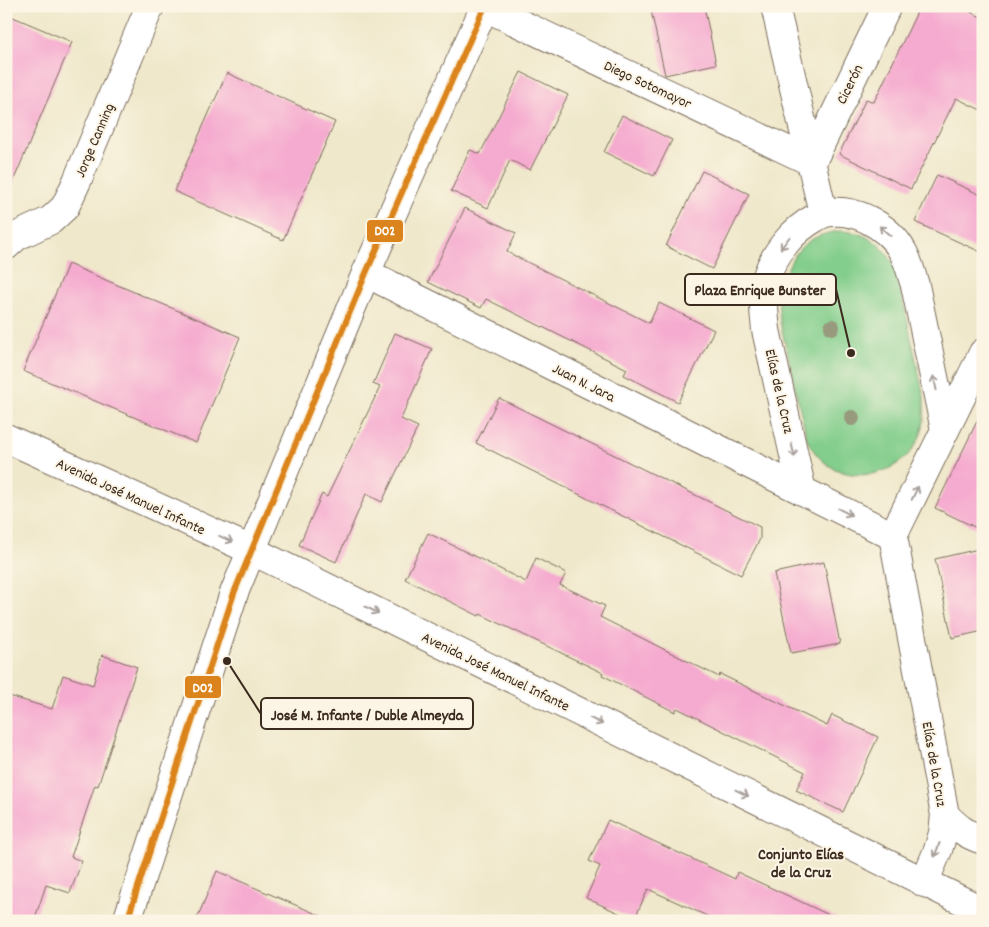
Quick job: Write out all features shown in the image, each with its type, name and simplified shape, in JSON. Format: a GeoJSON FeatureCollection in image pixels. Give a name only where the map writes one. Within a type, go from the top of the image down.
{"type":"FeatureCollection","features":[{"type":"Feature","properties":{"kind":"street","name":"Jorge Canning"},"geometry":{"type":"LineString","coordinates":[[6,246],[17,236],[51,220],[65,207],[150,6]]}},
{"type":"Feature","properties":{"kind":"street"},"geometry":{"type":"LineString","coordinates":[[127,921],[234,593],[366,273],[485,6]]}},
{"type":"Feature","properties":{"kind":"street","name":"Diego Sotomayor"},"geometry":{"type":"LineString","coordinates":[[485,6],[812,162]]}},
{"type":"Feature","properties":{"kind":"street"},"geometry":{"type":"LineString","coordinates":[[775,6],[823,213],[849,213],[873,222],[885,230],[903,252],[915,285],[945,430]]}},
{"type":"Feature","properties":{"kind":"street","name":"Cicerón"},"geometry":{"type":"LineString","coordinates":[[812,162],[887,6]]}},
{"type":"Feature","properties":{"kind":"street","name":"Elías de la Cruz"},"geometry":{"type":"LineString","coordinates":[[802,491],[766,330],[764,292],[774,260],[782,247],[800,228],[823,213]]}},
{"type":"Feature","properties":{"kind":"street","name":"Juan N. Jara"},"geometry":{"type":"LineString","coordinates":[[366,273],[802,491]]}},
{"type":"Feature","properties":{"kind":"street"},"geometry":{"type":"LineString","coordinates":[[802,491],[893,536],[983,353]]}},
{"type":"Feature","properties":{"kind":"street","name":"Avenida José Manuel Infante"},"geometry":{"type":"LineString","coordinates":[[6,438],[251,550],[983,911]]}},
{"type":"Feature","properties":{"kind":"street","name":"Elías de la Cruz"},"geometry":{"type":"LineString","coordinates":[[893,536],[945,815],[943,833],[938,850],[924,883]]}},
{"type":"Feature","properties":{"kind":"street","name":"Elías de la Cruz"},"geometry":{"type":"LineString","coordinates":[[945,815],[957,828],[983,840]]}},
{"type":"Feature","properties":{"kind":"green space"},"geometry":{"type":"Polygon","coordinates":[[[841,231],[860,234],[874,241],[886,253],[896,269],[924,397],[923,427],[916,445],[904,459],[889,469],[872,474],[854,474],[837,470],[822,460],[810,445],[807,439],[779,315],[781,289],[793,258],[812,239],[841,231]]]}},
{"type":"Feature","properties":{"kind":"building"},"geometry":{"type":"Polygon","coordinates":[[[650,6],[704,6],[716,64],[665,75],[650,6]]]}},
{"type":"Feature","properties":{"kind":"building"},"geometry":{"type":"Polygon","coordinates":[[[920,6],[958,6],[983,18],[983,111],[956,98],[911,189],[839,154],[866,99],[874,102],[920,6]]]}},
{"type":"Feature","properties":{"kind":"building"},"geometry":{"type":"Polygon","coordinates":[[[6,14],[72,42],[7,196],[6,196],[6,14]]]}},
{"type":"Feature","properties":{"kind":"building"},"geometry":{"type":"Polygon","coordinates":[[[521,72],[568,95],[530,170],[510,160],[488,208],[451,191],[470,150],[480,154],[521,72]]]}},
{"type":"Feature","properties":{"kind":"building"},"geometry":{"type":"Polygon","coordinates":[[[227,73],[335,122],[283,240],[174,191],[227,73]]]}},
{"type":"Feature","properties":{"kind":"building"},"geometry":{"type":"Polygon","coordinates":[[[622,115],[672,140],[654,176],[604,152],[622,115]]]}},
{"type":"Feature","properties":{"kind":"building"},"geometry":{"type":"Polygon","coordinates":[[[702,171],[749,194],[712,269],[666,246],[702,171]]]}},
{"type":"Feature","properties":{"kind":"building"},"geometry":{"type":"Polygon","coordinates":[[[937,175],[983,196],[983,253],[915,222],[937,175]]]}},
{"type":"Feature","properties":{"kind":"building"},"geometry":{"type":"Polygon","coordinates":[[[465,208],[516,233],[507,252],[649,323],[659,303],[714,330],[678,402],[624,375],[627,369],[486,299],[481,308],[428,282],[465,208]]]}},
{"type":"Feature","properties":{"kind":"building"},"geometry":{"type":"Polygon","coordinates":[[[68,264],[240,337],[196,443],[23,371],[68,264]]]}},
{"type":"Feature","properties":{"kind":"building"},"geometry":{"type":"Polygon","coordinates":[[[395,333],[432,349],[401,419],[418,427],[382,502],[366,494],[336,562],[299,545],[322,494],[327,497],[380,387],[373,384],[395,333]]]}},
{"type":"Feature","properties":{"kind":"building"},"geometry":{"type":"Polygon","coordinates":[[[499,398],[760,527],[760,539],[741,575],[476,443],[499,398]]]}},
{"type":"Feature","properties":{"kind":"building"},"geometry":{"type":"Polygon","coordinates":[[[983,409],[983,531],[935,508],[983,409]]]}},
{"type":"Feature","properties":{"kind":"building"},"geometry":{"type":"Polygon","coordinates":[[[428,533],[526,582],[536,558],[566,573],[560,585],[605,606],[600,617],[719,677],[720,674],[827,726],[832,715],[878,737],[843,812],[796,790],[805,772],[677,708],[675,712],[602,675],[603,673],[480,614],[479,616],[405,579],[428,533]]]}},
{"type":"Feature","properties":{"kind":"building"},"geometry":{"type":"Polygon","coordinates":[[[983,548],[983,631],[952,638],[935,559],[983,548]]]}},
{"type":"Feature","properties":{"kind":"building"},"geometry":{"type":"Polygon","coordinates":[[[824,562],[840,644],[791,653],[774,573],[824,562]]]}},
{"type":"Feature","properties":{"kind":"building"},"geometry":{"type":"Polygon","coordinates":[[[102,655],[137,667],[98,786],[95,785],[71,857],[82,861],[70,893],[46,885],[34,921],[6,921],[6,695],[52,709],[63,675],[93,685],[102,655]]]}},
{"type":"Feature","properties":{"kind":"building"},"geometry":{"type":"Polygon","coordinates":[[[608,820],[735,879],[737,872],[842,921],[718,921],[648,889],[634,920],[586,898],[600,866],[589,861],[608,820]]]}},
{"type":"Feature","properties":{"kind":"building"},"geometry":{"type":"Polygon","coordinates":[[[217,871],[258,889],[333,921],[196,921],[217,871]]]}},
{"type":"Feature","properties":{"kind":"transit line","name":"D02"},"geometry":{"type":"LineString","coordinates":[[127,921],[234,593],[366,273],[485,6]]}},
{"type":"Feature","properties":{"kind":"place","name":"Plaza Enrique Bunster"},"geometry":{"type":"Point","coordinates":[851,353]}},
{"type":"Feature","properties":{"kind":"place","name":"José M. Infante / Duble Almeyda"},"geometry":{"type":"Point","coordinates":[227,661]}},
{"type":"Feature","properties":{"kind":"district","name":"Conjunto Elías de la Cruz"},"geometry":{"type":"Point","coordinates":[801,862]}}]}
